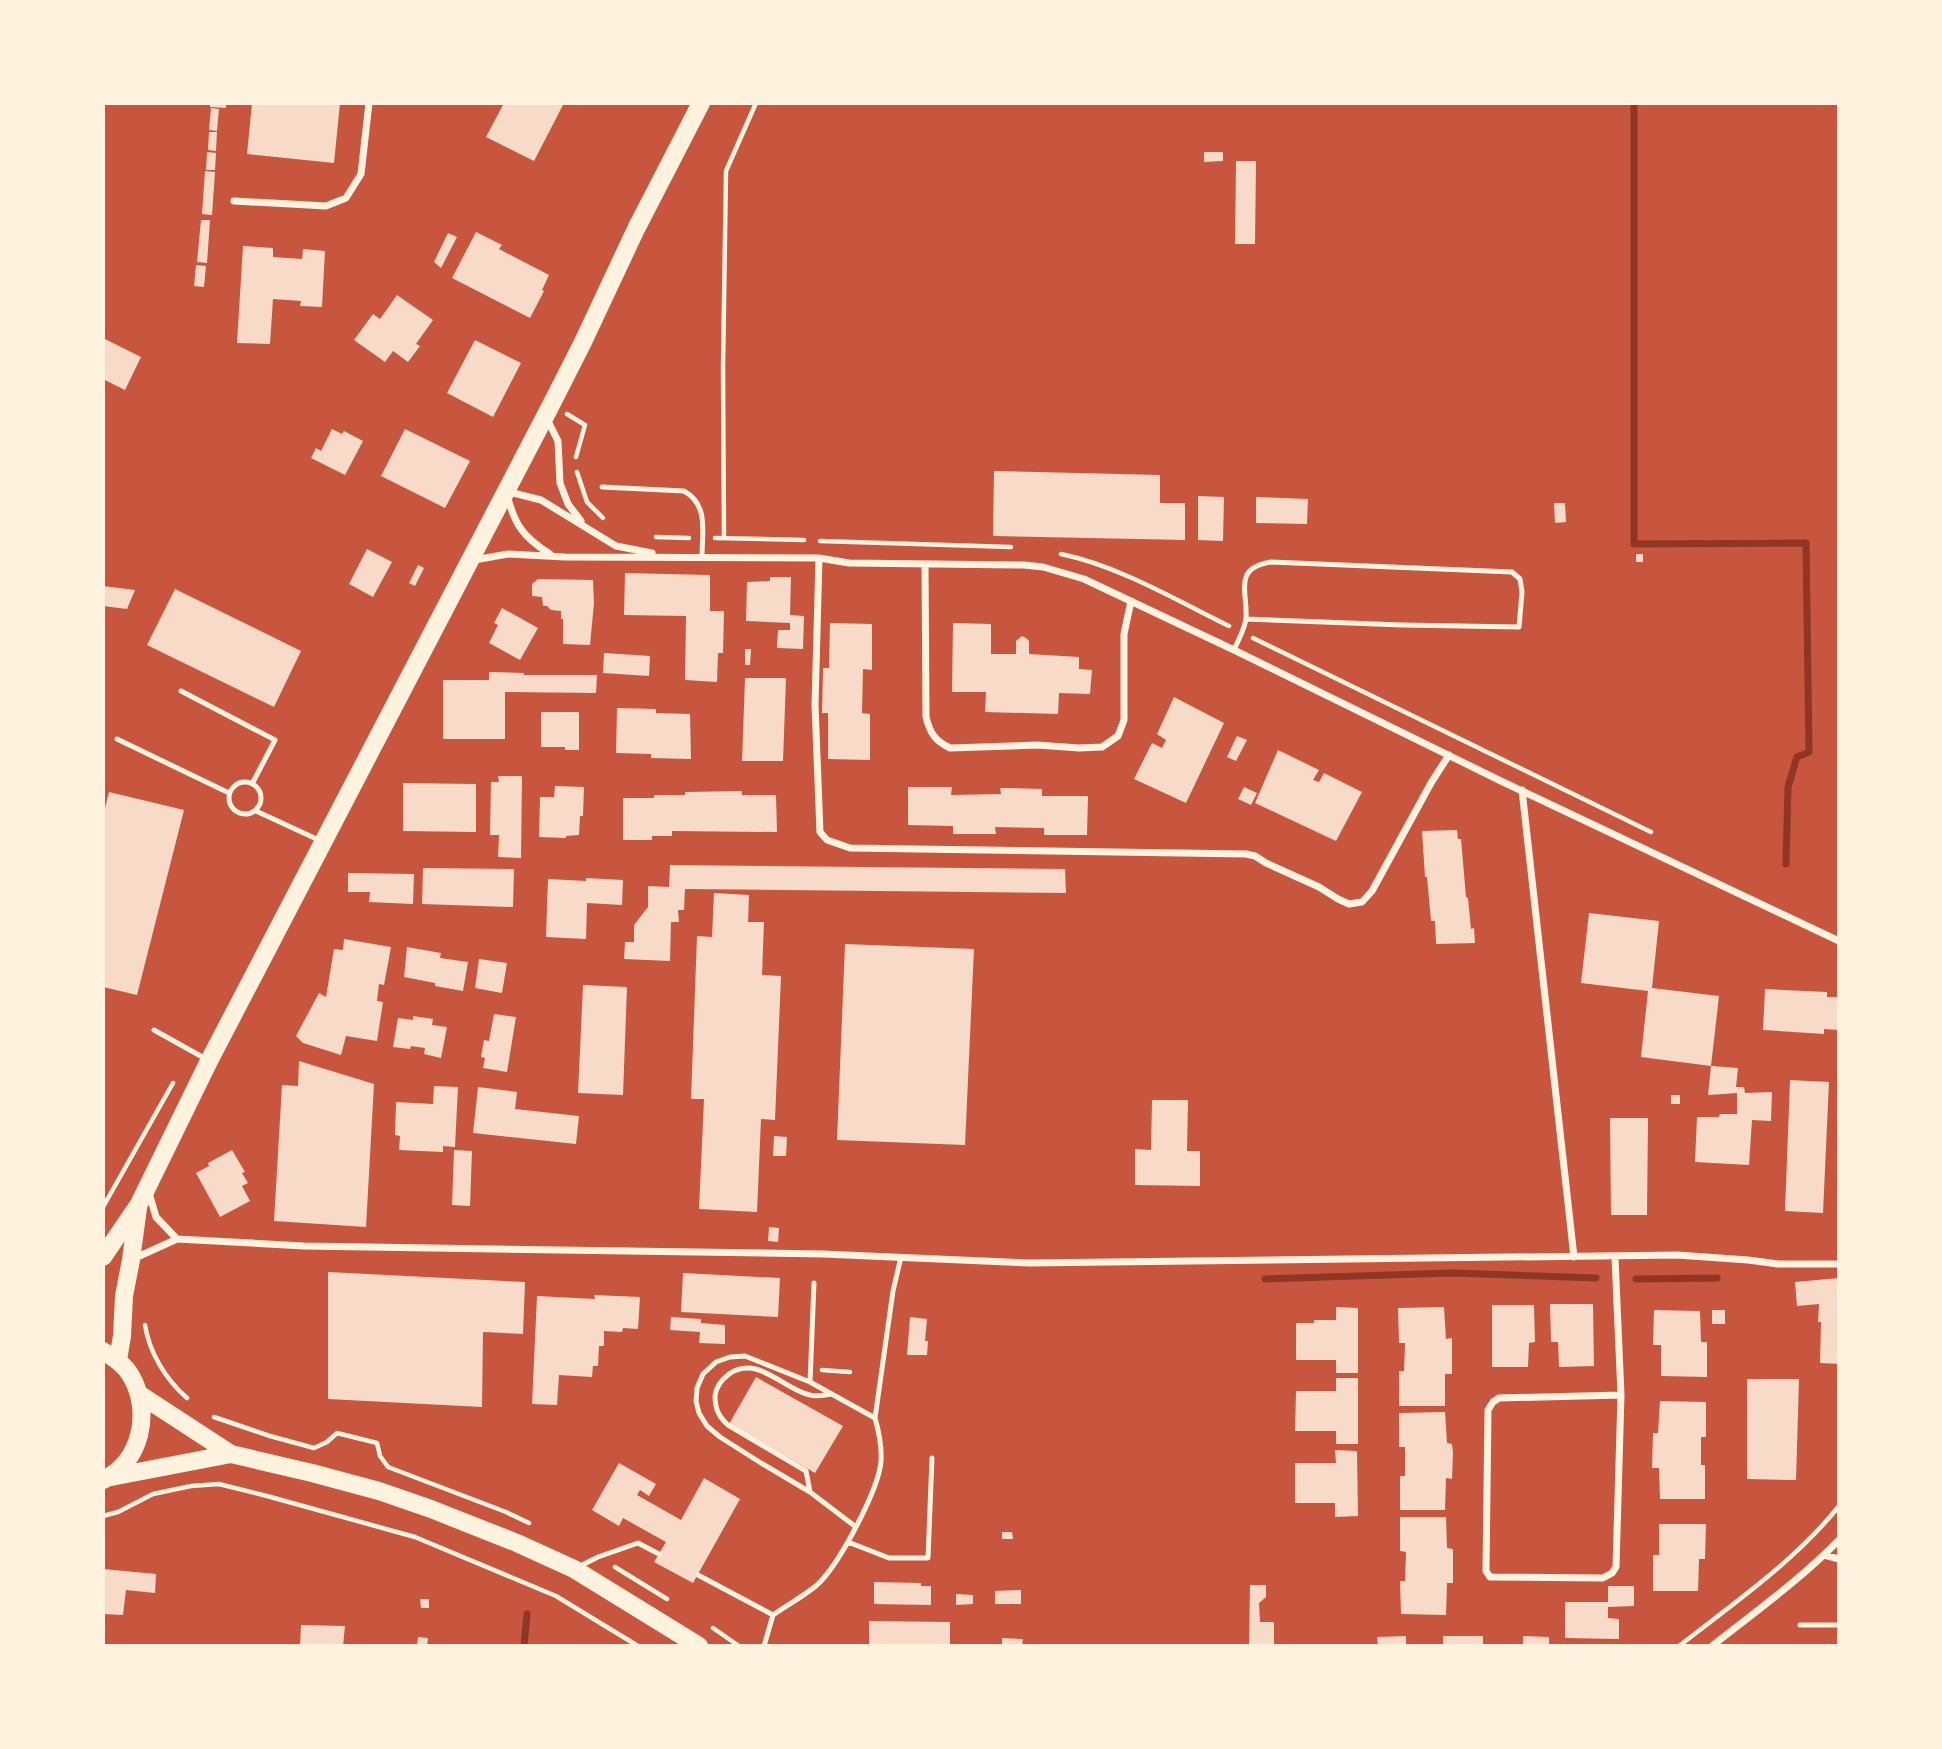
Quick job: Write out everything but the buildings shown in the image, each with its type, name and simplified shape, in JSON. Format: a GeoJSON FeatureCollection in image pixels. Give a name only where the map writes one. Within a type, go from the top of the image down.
{"type":"FeatureCollection","features":[{"type":"Feature","properties":{"kind":"main road"},"geometry":{"type":"LineString","coordinates":[[103,1257],[139,1204],[209,1061],[583,342],[636,229],[701,103]]}},
{"type":"Feature","properties":{"kind":"main road"},"geometry":{"type":"LineString","coordinates":[[106,1479],[127,1462],[138,1441],[143,1418],[139,1394],[131,1375],[110,1356],[122,1336],[124,1296],[139,1204]]}},
{"type":"Feature","properties":{"kind":"main road"},"geometry":{"type":"LineString","coordinates":[[139,1394],[231,1454],[379,1491],[505,1538],[574,1569],[699,1646]]}},
{"type":"Feature","properties":{"kind":"main road"},"geometry":{"type":"LineString","coordinates":[[106,1479],[231,1454]]}},
{"type":"Feature","properties":{"kind":"street"},"geometry":{"type":"LineString","coordinates":[[234,201],[326,206],[346,198],[361,174],[369,103]]}},
{"type":"Feature","properties":{"kind":"street"},"geometry":{"type":"LineString","coordinates":[[548,410],[558,441],[560,483],[568,504],[583,525]]}},
{"type":"Feature","properties":{"kind":"street"},"geometry":{"type":"LineString","coordinates":[[553,556],[522,532],[512,515],[506,491],[541,500],[616,545],[666,557]]}},
{"type":"Feature","properties":{"kind":"street"},"geometry":{"type":"LineString","coordinates":[[470,561],[508,554],[702,556],[820,558],[849,563],[1043,567],[1084,579],[1131,601],[1839,941]]}},
{"type":"Feature","properties":{"kind":"street"},"geometry":{"type":"LineString","coordinates":[[820,558],[814,705],[820,832],[827,840],[850,848],[1246,854],[1319,887],[1338,900],[1349,904],[1363,902],[1372,891],[1449,755]]}},
{"type":"Feature","properties":{"kind":"street"},"geometry":{"type":"LineString","coordinates":[[926,564],[926,717],[929,730],[938,742],[950,748],[1037,745],[1102,747],[1118,736],[1124,720],[1124,634],[1131,601]]}},
{"type":"Feature","properties":{"kind":"street"},"geometry":{"type":"LineString","coordinates":[[1522,790],[1574,1258]]}},
{"type":"Feature","properties":{"kind":"street"},"geometry":{"type":"LineString","coordinates":[[150,1180],[149,1194],[156,1217],[177,1239]]}},
{"type":"Feature","properties":{"kind":"street"},"geometry":{"type":"LineString","coordinates":[[131,1260],[177,1239],[304,1245],[810,1253],[1030,1263],[1677,1255],[1778,1264],[1839,1264]]}},
{"type":"Feature","properties":{"kind":"street"},"geometry":{"type":"LineString","coordinates":[[1615,1257],[1621,1395],[1616,1567],[1612,1573],[1603,1577],[1490,1577],[1486,1571],[1488,1410],[1493,1402],[1499,1398],[1621,1395]]}},
{"type":"Feature","properties":{"kind":"street"},"geometry":{"type":"LineString","coordinates":[[1712,1646],[1777,1595],[1839,1540]]}},
{"type":"Feature","properties":{"kind":"street"},"geometry":{"type":"LineString","coordinates":[[1824,1555],[1839,1559]]}},
{"type":"Feature","properties":{"kind":"lane"},"geometry":{"type":"LineString","coordinates":[[602,488],[684,491],[691,495],[701,509],[702,556]]}},
{"type":"Feature","properties":{"kind":"lane"},"geometry":{"type":"LineString","coordinates":[[1234,650],[1246,619],[1243,587],[1249,573],[1258,564],[1271,562],[1511,572],[1520,579],[1522,592],[1519,627],[1246,619]]}},
{"type":"Feature","properties":{"kind":"lane"},"geometry":{"type":"LineString","coordinates":[[181,691],[275,740],[252,784]]}},
{"type":"Feature","properties":{"kind":"lane"},"geometry":{"type":"LineString","coordinates":[[117,739],[229,793]]}},
{"type":"Feature","properties":{"kind":"lane"},"geometry":{"type":"LineString","coordinates":[[239,783],[252,784],[261,796],[256,811],[246,815],[236,812],[229,804],[229,793],[239,783]]}},
{"type":"Feature","properties":{"kind":"lane"},"geometry":{"type":"LineString","coordinates":[[256,811],[324,842]]}},
{"type":"Feature","properties":{"kind":"lane"},"geometry":{"type":"LineString","coordinates":[[154,1030],[209,1061]]}},
{"type":"Feature","properties":{"kind":"lane"},"geometry":{"type":"LineString","coordinates":[[764,1646],[773,1615],[819,1584],[848,1542],[875,1485],[881,1463],[881,1440],[875,1418],[893,1291],[901,1257]]}},
{"type":"Feature","properties":{"kind":"lane"},"geometry":{"type":"LineString","coordinates":[[810,1382],[814,1283]]}},
{"type":"Feature","properties":{"kind":"lane"},"geometry":{"type":"LineString","coordinates":[[856,1527],[810,1492],[720,1437],[707,1426],[699,1413],[697,1388],[703,1374],[716,1362],[745,1356],[810,1382],[875,1418]]}},
{"type":"Feature","properties":{"kind":"lane"},"geometry":{"type":"LineString","coordinates":[[810,1492],[806,1471],[722,1419],[715,1407],[715,1392],[722,1379],[735,1370],[752,1369],[764,1372],[810,1396],[832,1394]]}},
{"type":"Feature","properties":{"kind":"lane"},"geometry":{"type":"LineString","coordinates":[[848,1542],[889,1558],[928,1558],[932,1458]]}},
{"type":"Feature","properties":{"kind":"lane"},"geometry":{"type":"LineString","coordinates":[[574,1569],[638,1543],[659,1554]]}},
{"type":"Feature","properties":{"kind":"lane"},"geometry":{"type":"LineString","coordinates":[[698,1574],[773,1615]]}},
{"type":"Feature","properties":{"kind":"lane"},"geometry":{"type":"LineString","coordinates":[[1800,1625],[1839,1625]]}},
{"type":"Feature","properties":{"kind":"path"},"geometry":{"type":"LineString","coordinates":[[724,538],[726,171],[756,103]]}},
{"type":"Feature","properties":{"kind":"path"},"geometry":{"type":"LineString","coordinates":[[548,410],[585,425],[576,456],[577,477],[587,502],[608,524]]}},
{"type":"Feature","properties":{"kind":"path"},"geometry":{"type":"LineString","coordinates":[[646,536],[806,540]]}},
{"type":"Feature","properties":{"kind":"path"},"geometry":{"type":"LineString","coordinates":[[819,541],[1023,548]]}},
{"type":"Feature","properties":{"kind":"path"},"geometry":{"type":"LineString","coordinates":[[1050,552],[1077,558],[1138,582],[1657,835]]}},
{"type":"Feature","properties":{"kind":"path"},"geometry":{"type":"LineString","coordinates":[[144,1320],[146,1332],[162,1368],[191,1402]]}},
{"type":"Feature","properties":{"kind":"path"},"geometry":{"type":"LineString","coordinates":[[811,1369],[850,1372]]}},
{"type":"Feature","properties":{"kind":"path"},"geometry":{"type":"LineString","coordinates":[[208,1415],[314,1448],[337,1433],[377,1443],[380,1456],[388,1467],[529,1523]]}},
{"type":"Feature","properties":{"kind":"path"},"geometry":{"type":"LineString","coordinates":[[103,1516],[118,1512],[153,1494],[191,1486],[219,1484],[415,1537],[556,1595],[638,1646]]}},
{"type":"Feature","properties":{"kind":"path"},"geometry":{"type":"LineString","coordinates":[[1679,1646],[1754,1587],[1819,1530],[1839,1506]]}},
{"type":"Feature","properties":{"kind":"path"},"geometry":{"type":"LineString","coordinates":[[598,1557],[671,1602]]}},
{"type":"Feature","properties":{"kind":"path"},"geometry":{"type":"LineString","coordinates":[[704,1623],[740,1646]]}},
{"type":"Feature","properties":{"kind":"waterway"},"geometry":{"type":"LineString","coordinates":[[1634,103],[1634,544],[1806,543],[1809,752],[1797,757],[1788,787],[1786,864]]}},
{"type":"Feature","properties":{"kind":"waterway"},"geometry":{"type":"LineString","coordinates":[[1265,1279],[1452,1273],[1596,1278]]}},
{"type":"Feature","properties":{"kind":"waterway"},"geometry":{"type":"LineString","coordinates":[[1636,1279],[1717,1278]]}},
{"type":"Feature","properties":{"kind":"waterway"},"geometry":{"type":"LineString","coordinates":[[524,1646],[527,1614]]}}]}
